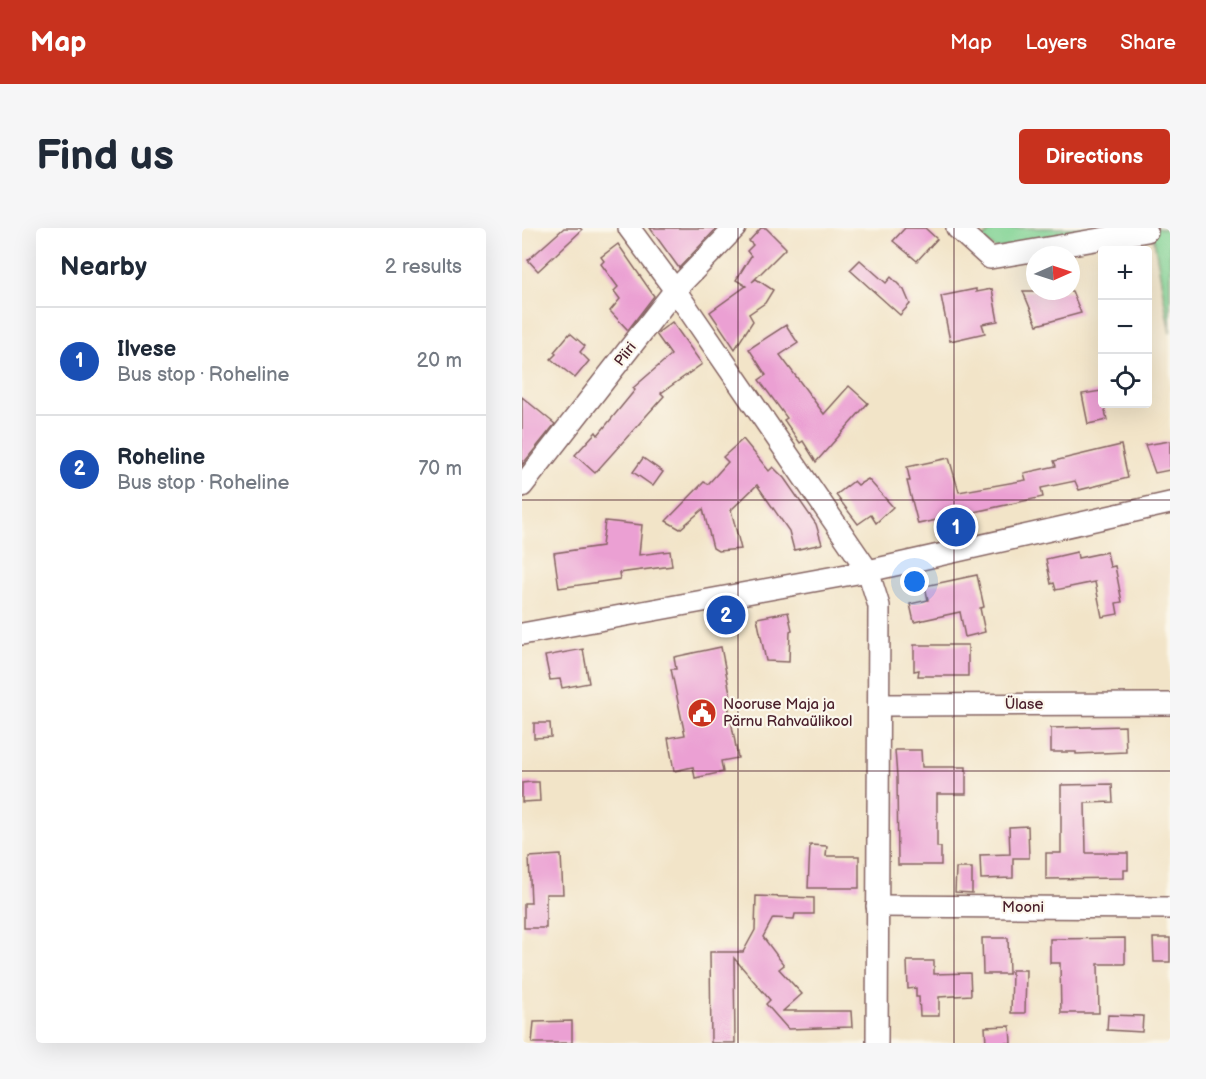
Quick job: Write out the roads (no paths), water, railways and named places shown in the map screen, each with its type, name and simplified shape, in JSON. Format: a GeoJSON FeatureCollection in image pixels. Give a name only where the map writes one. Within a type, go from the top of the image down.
{"type":"FeatureCollection","features":[{"type":"Feature","properties":{"kind":"street"},"geometry":{"type":"LineString","coordinates":[[629,228],[675,290],[868,571],[879,606],[877,1043]]}},
{"type":"Feature","properties":{"kind":"street","name":"Piiri"},"geometry":{"type":"LineString","coordinates":[[522,486],[675,290],[735,228]]}},
{"type":"Feature","properties":{"kind":"street"},"geometry":{"type":"LineString","coordinates":[[957,228],[990,258],[1147,231]]}},
{"type":"Feature","properties":{"kind":"street"},"geometry":{"type":"LineString","coordinates":[[522,634],[868,571],[1170,503]]}},
{"type":"Feature","properties":{"kind":"street","name":"Ülase"},"geometry":{"type":"LineString","coordinates":[[879,705],[1170,704]]}},
{"type":"Feature","properties":{"kind":"street","name":"Mooni"},"geometry":{"type":"LineString","coordinates":[[877,906],[1170,908]]}},
{"type":"Feature","properties":{"kind":"place","name":"Ilvese"},"geometry":{"type":"Point","coordinates":[956,527]}},
{"type":"Feature","properties":{"kind":"place","name":"Roheline"},"geometry":{"type":"Point","coordinates":[726,615]}},
{"type":"Feature","properties":{"kind":"place","name":"Nooruse Maja ja Pärnu Rahvaülikool"},"geometry":{"type":"Point","coordinates":[702,713]}}]}
